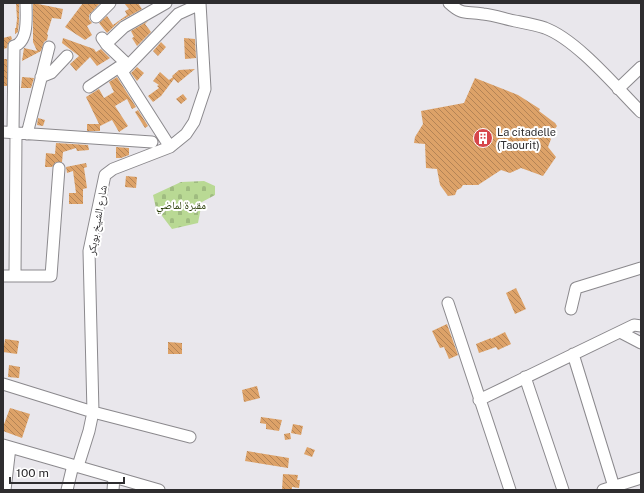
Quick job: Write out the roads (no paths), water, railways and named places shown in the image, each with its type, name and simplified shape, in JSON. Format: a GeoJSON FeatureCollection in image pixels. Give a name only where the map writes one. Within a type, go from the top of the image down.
{"type":"FeatureCollection","features":[{"type":"Feature","properties":{"kind":"street"},"geometry":{"type":"LineString","coordinates":[[16,276],[14,46],[19,45],[25,30],[26,3]]}},
{"type":"Feature","properties":{"kind":"street"},"geometry":{"type":"LineString","coordinates":[[96,18],[110,3]]}},
{"type":"Feature","properties":{"kind":"street"},"geometry":{"type":"LineString","coordinates":[[166,3],[124,27],[104,41],[125,68],[170,147]]}},
{"type":"Feature","properties":{"kind":"street"},"geometry":{"type":"LineString","coordinates":[[125,68],[178,14],[200,3]]}},
{"type":"Feature","properties":{"kind":"street","name":"شارع الشيخ بوبكر"},"geometry":{"type":"LineString","coordinates":[[67,490],[89,431],[93,412],[89,251],[105,175],[113,169],[170,147],[186,134],[194,122],[200,108],[205,89],[200,3]]}},
{"type":"Feature","properties":{"kind":"street"},"geometry":{"type":"LineString","coordinates":[[449,3],[460,11],[466,13],[482,13],[546,28],[583,53],[641,112]]}},
{"type":"Feature","properties":{"kind":"street"},"geometry":{"type":"LineString","coordinates":[[15,133],[41,77],[49,47]]}},
{"type":"Feature","properties":{"kind":"street"},"geometry":{"type":"LineString","coordinates":[[41,77],[51,73],[67,56]]}},
{"type":"Feature","properties":{"kind":"street"},"geometry":{"type":"LineString","coordinates":[[89,87],[119,67],[125,68]]}},
{"type":"Feature","properties":{"kind":"street"},"geometry":{"type":"LineString","coordinates":[[618,89],[641,67]]}},
{"type":"Feature","properties":{"kind":"street"},"geometry":{"type":"LineString","coordinates":[[15,133],[152,142]]}},
{"type":"Feature","properties":{"kind":"street"},"geometry":{"type":"LineString","coordinates":[[3,276],[51,276],[59,168]]}},
{"type":"Feature","properties":{"kind":"street"},"geometry":{"type":"LineString","coordinates":[[571,309],[576,288],[641,268]]}},
{"type":"Feature","properties":{"kind":"street"},"geometry":{"type":"LineString","coordinates":[[448,303],[510,490]]}},
{"type":"Feature","properties":{"kind":"street"},"geometry":{"type":"LineString","coordinates":[[479,400],[634,325],[641,326]]}},
{"type":"Feature","properties":{"kind":"street"},"geometry":{"type":"LineString","coordinates":[[620,332],[641,343]]}},
{"type":"Feature","properties":{"kind":"street"},"geometry":{"type":"LineString","coordinates":[[573,354],[608,488],[641,478]]}},
{"type":"Feature","properties":{"kind":"street"},"geometry":{"type":"LineString","coordinates":[[525,378],[563,490]]}},
{"type":"Feature","properties":{"kind":"street"},"geometry":{"type":"LineString","coordinates":[[3,384],[93,412],[190,437]]}},
{"type":"Feature","properties":{"kind":"street"},"geometry":{"type":"LineString","coordinates":[[5,490],[7,446],[159,490]]}},
{"type":"Feature","properties":{"kind":"street"},"geometry":{"type":"LineString","coordinates":[[113,490],[114,477]]}},
{"type":"Feature","properties":{"kind":"place","name":"La citadelle (Taourit)"},"geometry":{"type":"Point","coordinates":[483,138]}},
{"type":"Feature","properties":{"kind":"park label","name":"مقبرة لماضي"},"geometry":{"type":"Point","coordinates":[181,205]}}]}
